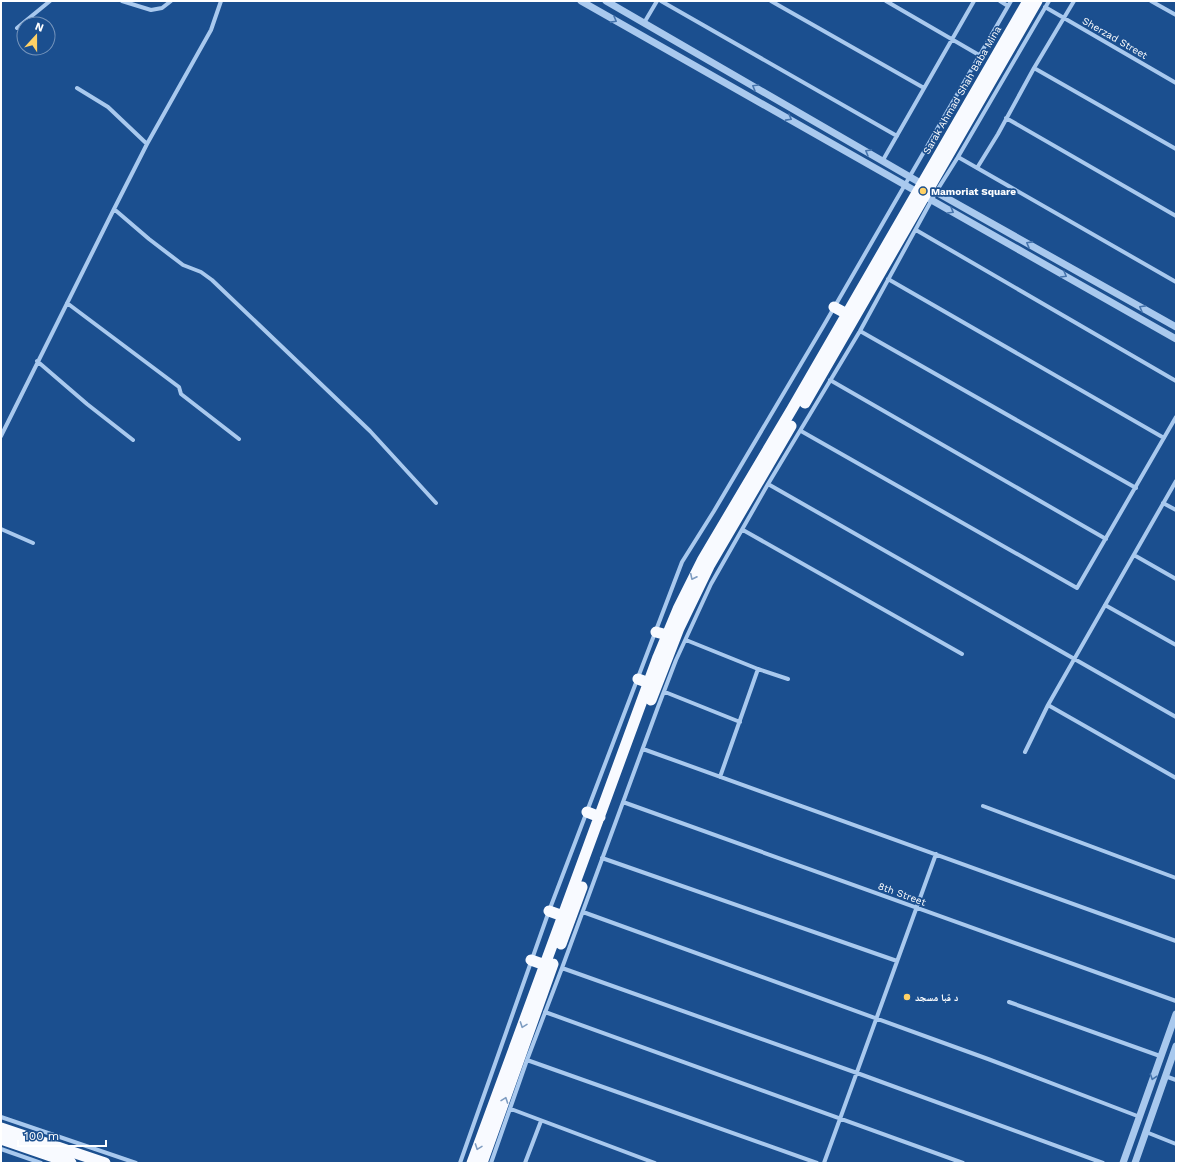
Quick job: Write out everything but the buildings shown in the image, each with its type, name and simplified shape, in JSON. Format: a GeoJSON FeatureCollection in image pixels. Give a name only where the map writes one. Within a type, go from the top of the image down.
{"type":"FeatureCollection","features":[{"type":"Feature","properties":{"kind":"highway","name":"Sarak Ahmad Shah Baba Mina"},"geometry":{"type":"LineString","coordinates":[[927,192],[1028,1]]}},
{"type":"Feature","properties":{"kind":"highway"},"geometry":{"type":"LineString","coordinates":[[482,1163],[634,743],[679,628],[726,534],[927,192],[1041,4]]}},
{"type":"Feature","properties":{"kind":"highway"},"geometry":{"type":"LineString","coordinates":[[472,1163],[649,683],[667,636],[699,566],[847,314],[927,192]]}},
{"type":"Feature","properties":{"kind":"highway"},"geometry":{"type":"LineString","coordinates":[[834,307],[847,314]]}},
{"type":"Feature","properties":{"kind":"highway"},"geometry":{"type":"LineString","coordinates":[[656,632],[667,636]]}},
{"type":"Feature","properties":{"kind":"highway"},"geometry":{"type":"LineString","coordinates":[[638,679],[649,683]]}},
{"type":"Feature","properties":{"kind":"highway"},"geometry":{"type":"LineString","coordinates":[[587,812],[600,817]]}},
{"type":"Feature","properties":{"kind":"highway"},"geometry":{"type":"LineString","coordinates":[[549,911],[563,916]]}},
{"type":"Feature","properties":{"kind":"highway"},"geometry":{"type":"LineString","coordinates":[[531,960],[545,965]]}},
{"type":"Feature","properties":{"kind":"highway"},"geometry":{"type":"LineString","coordinates":[[1,1128],[54,1140],[105,1163]]}},
{"type":"Feature","properties":{"kind":"highway"},"geometry":{"type":"LineString","coordinates":[[1,1139],[53,1160],[71,1163]]}},
{"type":"Feature","properties":{"kind":"street"},"geometry":{"type":"LineString","coordinates":[[32,16],[50,1]]}},
{"type":"Feature","properties":{"kind":"street"},"geometry":{"type":"LineString","coordinates":[[122,1],[151,10],[162,8],[171,1]]}},
{"type":"Feature","properties":{"kind":"street"},"geometry":{"type":"LineString","coordinates":[[1,436],[3,428],[114,209],[211,30],[221,1]]}},
{"type":"Feature","properties":{"kind":"street"},"geometry":{"type":"LineString","coordinates":[[580,1],[905,184],[927,192],[1176,327]]}},
{"type":"Feature","properties":{"kind":"street"},"geometry":{"type":"LineString","coordinates":[[606,1],[910,176],[927,192],[1176,339]]}},
{"type":"Feature","properties":{"kind":"street"},"geometry":{"type":"LineString","coordinates":[[644,23],[657,1]]}},
{"type":"Feature","properties":{"kind":"street"},"geometry":{"type":"LineString","coordinates":[[661,1],[897,136]]}},
{"type":"Feature","properties":{"kind":"street"},"geometry":{"type":"LineString","coordinates":[[771,1],[924,88]]}},
{"type":"Feature","properties":{"kind":"street"},"geometry":{"type":"LineString","coordinates":[[886,1],[979,55]]}},
{"type":"Feature","properties":{"kind":"street"},"geometry":{"type":"LineString","coordinates":[[883,160],[974,1]]}},
{"type":"Feature","properties":{"kind":"street"},"geometry":{"type":"LineString","coordinates":[[1000,1],[1008,6]]}},
{"type":"Feature","properties":{"kind":"street"},"geometry":{"type":"LineString","coordinates":[[460,1163],[549,911],[682,562],[714,511],[834,307],[1011,1]]}},
{"type":"Feature","properties":{"kind":"street"},"geometry":{"type":"LineString","coordinates":[[491,1163],[527,1060],[676,660],[711,584],[768,484],[860,331],[916,230],[927,192],[958,157],[1041,4],[1049,1]]}},
{"type":"Feature","properties":{"kind":"street"},"geometry":{"type":"LineString","coordinates":[[977,168],[1074,1]]}},
{"type":"Feature","properties":{"kind":"street"},"geometry":{"type":"LineString","coordinates":[[1151,1],[1176,15]]}},
{"type":"Feature","properties":{"kind":"street","name":"Sherzad Street"},"geometry":{"type":"LineString","coordinates":[[1041,4],[1176,83]]}},
{"type":"Feature","properties":{"kind":"street"},"geometry":{"type":"LineString","coordinates":[[1034,68],[1176,149]]}},
{"type":"Feature","properties":{"kind":"street"},"geometry":{"type":"LineString","coordinates":[[77,88],[108,107],[148,144]]}},
{"type":"Feature","properties":{"kind":"street"},"geometry":{"type":"LineString","coordinates":[[1006,118],[1176,216]]}},
{"type":"Feature","properties":{"kind":"street"},"geometry":{"type":"LineString","coordinates":[[958,157],[1176,282]]}},
{"type":"Feature","properties":{"kind":"street"},"geometry":{"type":"LineString","coordinates":[[114,209],[149,239],[183,265],[201,272],[212,280],[370,431],[436,503]]}},
{"type":"Feature","properties":{"kind":"street"},"geometry":{"type":"LineString","coordinates":[[916,230],[1176,381]]}},
{"type":"Feature","properties":{"kind":"street"},"geometry":{"type":"LineString","coordinates":[[888,280],[1164,438]]}},
{"type":"Feature","properties":{"kind":"street"},"geometry":{"type":"LineString","coordinates":[[67,303],[179,387],[181,394],[239,439]]}},
{"type":"Feature","properties":{"kind":"street"},"geometry":{"type":"LineString","coordinates":[[860,331],[1136,488]]}},
{"type":"Feature","properties":{"kind":"street"},"geometry":{"type":"LineString","coordinates":[[38,361],[87,404],[133,440]]}},
{"type":"Feature","properties":{"kind":"street"},"geometry":{"type":"LineString","coordinates":[[830,380],[1106,539]]}},
{"type":"Feature","properties":{"kind":"street"},"geometry":{"type":"LineString","coordinates":[[801,431],[1077,588],[1080,586],[1176,417]]}},
{"type":"Feature","properties":{"kind":"street"},"geometry":{"type":"LineString","coordinates":[[1025,752],[1048,705],[1176,481]]}},
{"type":"Feature","properties":{"kind":"street"},"geometry":{"type":"LineString","coordinates":[[768,484],[1176,717]]}},
{"type":"Feature","properties":{"kind":"street"},"geometry":{"type":"LineString","coordinates":[[1163,503],[1176,510]]}},
{"type":"Feature","properties":{"kind":"street"},"geometry":{"type":"LineString","coordinates":[[1,528],[33,542]]}},
{"type":"Feature","properties":{"kind":"street"},"geometry":{"type":"LineString","coordinates":[[743,530],[962,654]]}},
{"type":"Feature","properties":{"kind":"street"},"geometry":{"type":"LineString","coordinates":[[1134,555],[1176,579]]}},
{"type":"Feature","properties":{"kind":"street"},"geometry":{"type":"LineString","coordinates":[[1105,605],[1176,645]]}},
{"type":"Feature","properties":{"kind":"street"},"geometry":{"type":"LineString","coordinates":[[686,640],[758,669],[788,679]]}},
{"type":"Feature","properties":{"kind":"street"},"geometry":{"type":"LineString","coordinates":[[720,777],[758,669]]}},
{"type":"Feature","properties":{"kind":"street"},"geometry":{"type":"LineString","coordinates":[[664,692],[740,722]]}},
{"type":"Feature","properties":{"kind":"street"},"geometry":{"type":"LineString","coordinates":[[1048,705],[1176,778]]}},
{"type":"Feature","properties":{"kind":"street"},"geometry":{"type":"LineString","coordinates":[[644,749],[1176,941]]}},
{"type":"Feature","properties":{"kind":"street","name":"8th Street"},"geometry":{"type":"LineString","coordinates":[[623,802],[1176,1001]]}},
{"type":"Feature","properties":{"kind":"street"},"geometry":{"type":"LineString","coordinates":[[983,806],[1176,878]]}},
{"type":"Feature","properties":{"kind":"street"},"geometry":{"type":"LineString","coordinates":[[824,1163],[936,854]]}},
{"type":"Feature","properties":{"kind":"street"},"geometry":{"type":"LineString","coordinates":[[602,858],[897,961]]}},
{"type":"Feature","properties":{"kind":"street"},"geometry":{"type":"LineString","coordinates":[[583,912],[995,1062],[1140,1117]]}},
{"type":"Feature","properties":{"kind":"street"},"geometry":{"type":"LineString","coordinates":[[562,968],[857,1073],[1103,1163]]}},
{"type":"Feature","properties":{"kind":"street"},"geometry":{"type":"LineString","coordinates":[[1009,1002],[1160,1056]]}},
{"type":"Feature","properties":{"kind":"street"},"geometry":{"type":"LineString","coordinates":[[545,1012],[963,1163]]}},
{"type":"Feature","properties":{"kind":"street"},"geometry":{"type":"LineString","coordinates":[[1123,1163],[1176,1014]]}},
{"type":"Feature","properties":{"kind":"street"},"geometry":{"type":"LineString","coordinates":[[1135,1163],[1176,1046]]}},
{"type":"Feature","properties":{"kind":"street"},"geometry":{"type":"LineString","coordinates":[[527,1060],[817,1163]]}},
{"type":"Feature","properties":{"kind":"street"},"geometry":{"type":"LineString","coordinates":[[1165,1076],[1176,1080]]}},
{"type":"Feature","properties":{"kind":"street"},"geometry":{"type":"LineString","coordinates":[[511,1109],[655,1163]]}},
{"type":"Feature","properties":{"kind":"street"},"geometry":{"type":"LineString","coordinates":[[1,1117],[54,1140],[136,1163]]}},
{"type":"Feature","properties":{"kind":"street"},"geometry":{"type":"LineString","coordinates":[[525,1163],[541,1120]]}},
{"type":"Feature","properties":{"kind":"street"},"geometry":{"type":"LineString","coordinates":[[1146,1132],[1176,1144]]}},
{"type":"Feature","properties":{"kind":"street"},"geometry":{"type":"LineString","coordinates":[[1,1150],[41,1163]]}},
{"type":"Feature","properties":{"kind":"place","name":"Mamoriat Square"},"geometry":{"type":"Point","coordinates":[923,191]}},
{"type":"Feature","properties":{"kind":"place","name":"د قبا مسجد"},"geometry":{"type":"Point","coordinates":[907,997]}}]}
